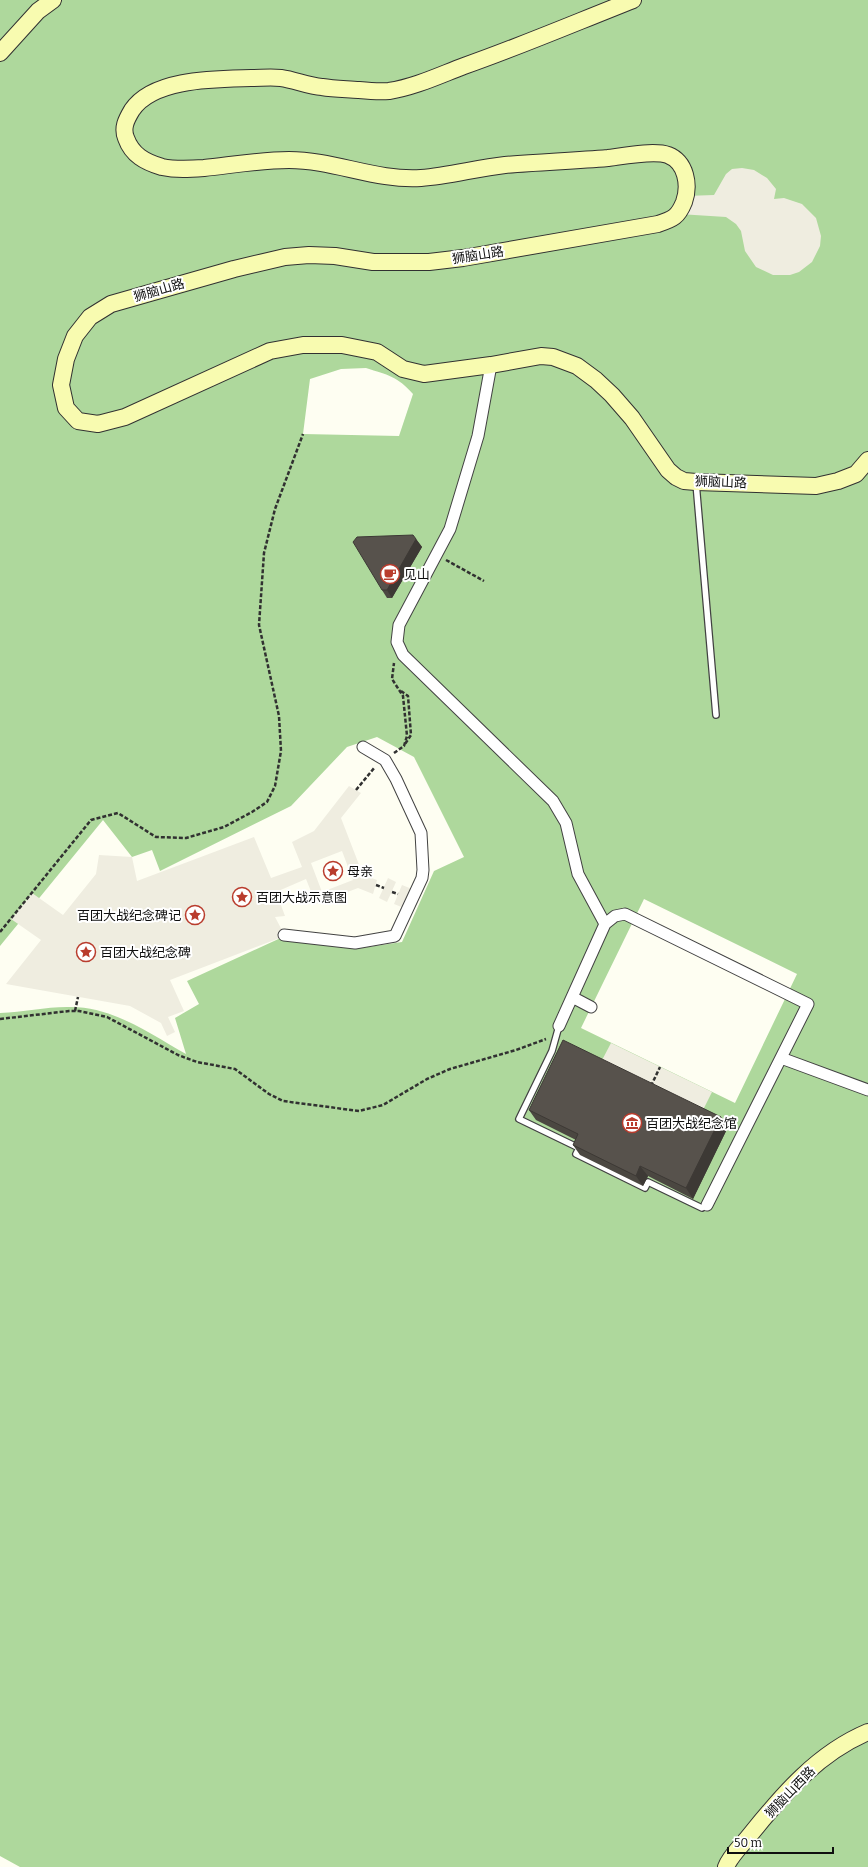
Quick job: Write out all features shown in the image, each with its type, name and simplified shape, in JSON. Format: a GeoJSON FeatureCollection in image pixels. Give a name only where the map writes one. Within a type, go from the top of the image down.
{"type":"FeatureCollection","features":[{"type":"Feature","properties":{"kind":"street"},"geometry":{"type":"LineString","coordinates":[[0,53],[38,11],[53,0]]}},
{"type":"Feature","properties":{"kind":"street","name":"狮脑山路"},"geometry":{"type":"LineString","coordinates":[[634,0],[530,42],[390,91],[379,92],[321,87],[279,78],[205,80],[183,83],[164,88],[147,96],[134,107],[124,124],[124,136],[137,156],[165,168],[186,169],[254,162],[310,161],[398,178],[421,178],[504,165],[667,154],[678,162],[684,171],[687,184],[686,196],[679,214],[671,220],[658,224],[428,262],[373,262],[335,256],[309,255],[285,257],[234,269],[111,304],[90,317],[75,336],[66,359],[61,385],[66,408],[78,421],[98,424],[125,416],[270,351],[303,344],[342,345],[377,352],[403,369],[424,374],[491,365],[541,356],[553,357],[577,366],[596,380],[612,395],[632,418],[668,470],[676,477],[684,481],[816,486],[838,481],[856,474],[868,460]]}},
{"type":"Feature","properties":{"kind":"street"},"geometry":{"type":"LineString","coordinates":[[491,365],[478,436],[450,529],[399,625],[397,642],[403,655],[553,801],[566,823],[578,874],[605,924]]}},
{"type":"Feature","properties":{"kind":"street"},"geometry":{"type":"LineString","coordinates":[[284,935],[355,943],[395,936],[420,884],[423,870],[421,833],[396,779],[385,760],[363,747]]}},
{"type":"Feature","properties":{"kind":"street"},"geometry":{"type":"LineString","coordinates":[[559,1026],[605,924],[615,916],[625,914],[808,1004],[707,1205]]}},
{"type":"Feature","properties":{"kind":"street"},"geometry":{"type":"LineString","coordinates":[[572,997],[591,1007]]}},
{"type":"Feature","properties":{"kind":"street"},"geometry":{"type":"LineString","coordinates":[[781,1058],[868,1090]]}},
{"type":"Feature","properties":{"kind":"street","name":"狮脑山西路"},"geometry":{"type":"LineString","coordinates":[[725,1866],[772,1808],[804,1773],[848,1740],[868,1732]]}},
{"type":"Feature","properties":{"kind":"lane"},"geometry":{"type":"LineString","coordinates":[[696,482],[716,715]]}},
{"type":"Feature","properties":{"kind":"lane"},"geometry":{"type":"LineString","coordinates":[[559,1026],[552,1051],[519,1119],[579,1148],[576,1154],[645,1188],[648,1182],[702,1208],[707,1205]]}},
{"type":"Feature","properties":{"kind":"path"},"geometry":{"type":"LineString","coordinates":[[0,932],[90,820],[118,813],[156,837],[186,838],[224,826],[252,812],[267,802],[275,786],[281,751],[279,716],[259,625],[264,553],[275,509],[303,434]]}},
{"type":"Feature","properties":{"kind":"path"},"geometry":{"type":"LineString","coordinates":[[436,555],[484,581]]}},
{"type":"Feature","properties":{"kind":"path"},"geometry":{"type":"LineString","coordinates":[[401,691],[408,696],[411,713],[411,735],[404,746]]}},
{"type":"Feature","properties":{"kind":"path"},"geometry":{"type":"LineString","coordinates":[[403,696],[407,736]]}},
{"type":"Feature","properties":{"kind":"path"},"geometry":{"type":"LineString","coordinates":[[356,790],[375,768]]}},
{"type":"Feature","properties":{"kind":"path"},"geometry":{"type":"LineString","coordinates":[[376,885],[384,888]]}},
{"type":"Feature","properties":{"kind":"path"},"geometry":{"type":"LineString","coordinates":[[392,892],[398,894]]}},
{"type":"Feature","properties":{"kind":"path"},"geometry":{"type":"LineString","coordinates":[[75,1011],[78,997]]}},
{"type":"Feature","properties":{"kind":"path"},"geometry":{"type":"LineString","coordinates":[[0,1018],[75,1011],[107,1016],[178,1054],[197,1062],[235,1069],[269,1094],[283,1101],[359,1110],[383,1105],[427,1079],[450,1069],[545,1040],[559,1026]]}},
{"type":"Feature","properties":{"kind":"path"},"geometry":{"type":"LineString","coordinates":[[650,1088],[660,1067]]}},
{"type":"Feature","properties":{"kind":"green space"},"geometry":{"type":"Polygon","coordinates":[[[0,0],[868,0],[868,1867],[20,1867],[0,1856],[0,1013],[67,1007],[99,1011],[130,1022],[186,1054],[175,1018],[199,1004],[187,981],[285,936],[354,949],[402,942],[434,871],[464,857],[414,757],[377,737],[347,747],[291,806],[160,871],[152,850],[132,857],[103,820],[0,946],[0,0]],[[366,368],[341,369],[310,379],[303,434],[399,436],[413,394],[397,380],[366,368]],[[644,899],[581,1028],[735,1103],[797,974],[644,899]]]}},
{"type":"Feature","properties":{"kind":"shaded area"},"geometry":{"type":"Polygon","coordinates":[[[742,168],[754,170],[767,178],[776,189],[774,199],[784,198],[802,204],[816,218],[821,236],[820,246],[812,262],[799,272],[790,275],[773,275],[756,267],[745,251],[741,231],[736,224],[726,217],[679,214],[686,196],[714,195],[726,174],[732,169],[742,168]]]}},
{"type":"Feature","properties":{"kind":"shaded area"},"geometry":{"type":"Polygon","coordinates":[[[349,786],[361,793],[341,818],[363,875],[377,880],[373,894],[358,888],[316,904],[306,879],[276,892],[285,916],[275,917],[285,936],[170,980],[184,1011],[168,1017],[175,1032],[167,1036],[161,1023],[130,1006],[6,984],[41,940],[11,919],[32,893],[63,915],[96,874],[99,855],[132,857],[137,881],[254,837],[271,878],[302,867],[292,842],[314,831],[349,786]],[[342,851],[311,863],[322,892],[353,880],[342,851]]]}},
{"type":"Feature","properties":{"kind":"shaded area"},"geometry":{"type":"Polygon","coordinates":[[[388,878],[396,882],[387,902],[379,898],[388,878]]]}},
{"type":"Feature","properties":{"kind":"shaded area"},"geometry":{"type":"Polygon","coordinates":[[[402,885],[412,889],[404,908],[394,904],[402,885]]]}},
{"type":"Feature","properties":{"kind":"shaded area"},"geometry":{"type":"Polygon","coordinates":[[[611,1043],[712,1092],[701,1114],[600,1064],[611,1043]]]}},
{"type":"Feature","properties":{"kind":"building","name":"见山"},"geometry":{"type":"Polygon","coordinates":[[[413,535],[416,539],[387,590],[382,590],[353,542],[357,537],[413,535]]]}},
{"type":"Feature","properties":{"kind":"building","name":"百团大战纪念馆"},"geometry":{"type":"Polygon","coordinates":[[[563,1040],[721,1117],[686,1188],[640,1166],[636,1176],[573,1145],[578,1134],[529,1110],[563,1040]]]}},
{"type":"Feature","properties":{"kind":"place","name":"见山"},"geometry":{"type":"Point","coordinates":[390,574]}},
{"type":"Feature","properties":{"kind":"place","name":"母亲"},"geometry":{"type":"Point","coordinates":[333,871]}},
{"type":"Feature","properties":{"kind":"place","name":"百团大战示意图"},"geometry":{"type":"Point","coordinates":[242,897]}},
{"type":"Feature","properties":{"kind":"place","name":"百团大战纪念碑记"},"geometry":{"type":"Point","coordinates":[195,915]}},
{"type":"Feature","properties":{"kind":"place","name":"百团大战纪念碑"},"geometry":{"type":"Point","coordinates":[86,952]}},
{"type":"Feature","properties":{"kind":"place","name":"百团大战纪念馆"},"geometry":{"type":"Point","coordinates":[632,1123]}}]}
